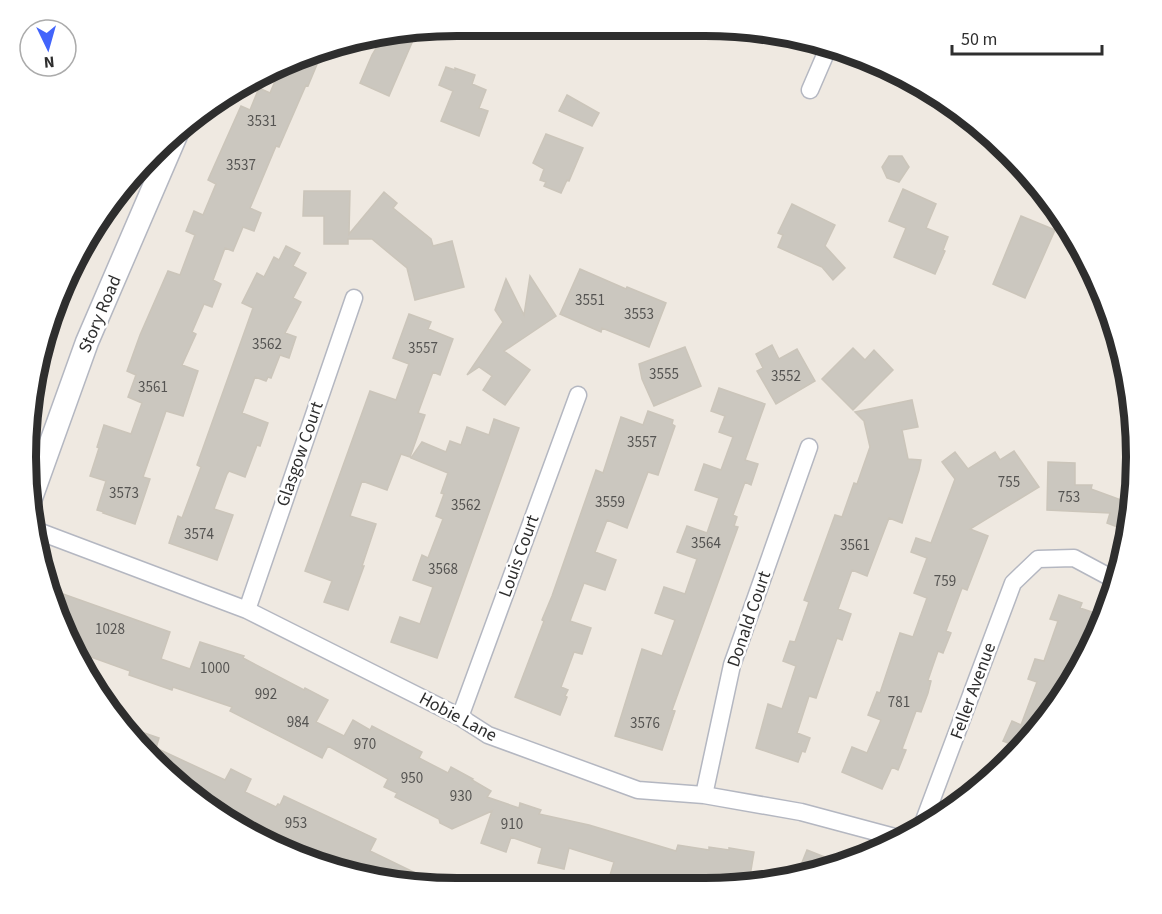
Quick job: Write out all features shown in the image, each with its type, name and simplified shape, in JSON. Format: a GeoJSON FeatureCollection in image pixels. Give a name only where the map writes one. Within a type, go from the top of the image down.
{"type":"FeatureCollection","features":[{"type":"Feature","properties":{"kind":"street"},"geometry":{"type":"LineString","coordinates":[[810,90],[826,54]]}},
{"type":"Feature","properties":{"kind":"street","name":"Story Road"},"geometry":{"type":"LineString","coordinates":[[36,462],[171,148]]}},
{"type":"Feature","properties":{"kind":"street","name":"Glasgow Court"},"geometry":{"type":"LineString","coordinates":[[247,610],[354,298]]}},
{"type":"Feature","properties":{"kind":"street","name":"Louis Court"},"geometry":{"type":"LineString","coordinates":[[460,717],[578,395]]}},
{"type":"Feature","properties":{"kind":"street","name":"Donald Court"},"geometry":{"type":"LineString","coordinates":[[704,795],[732,665],[809,447]]}},
{"type":"Feature","properties":{"kind":"street","name":"Hobie Lane"},"geometry":{"type":"LineString","coordinates":[[43,533],[247,610],[460,717],[488,735],[638,790],[704,795],[801,812],[890,836]]}},
{"type":"Feature","properties":{"kind":"street","name":"Feller Avenue"},"geometry":{"type":"LineString","coordinates":[[926,815],[1013,583],[1038,559],[1074,558],[1109,577]]}},
{"type":"Feature","properties":{"kind":"building"},"geometry":{"type":"Polygon","coordinates":[[[414,39],[389,96],[360,83],[379,43],[414,39]]]}},
{"type":"Feature","properties":{"kind":"building"},"geometry":{"type":"Polygon","coordinates":[[[319,59],[279,147],[276,146],[250,208],[261,213],[254,231],[243,227],[233,251],[225,248],[213,280],[221,284],[212,307],[204,304],[192,332],[196,334],[182,365],[198,371],[183,416],[166,411],[143,477],[150,479],[135,524],[103,513],[97,510],[106,481],[90,476],[104,425],[131,434],[142,403],[128,397],[136,375],[127,371],[140,335],[168,271],[180,275],[195,235],[186,231],[194,211],[203,215],[216,184],[208,180],[241,106],[250,110],[259,88],[270,93],[277,76],[319,59]]]}},
{"type":"Feature","properties":{"kind":"building"},"geometry":{"type":"Polygon","coordinates":[[[446,67],[475,75],[472,84],[486,90],[479,108],[488,111],[479,136],[441,121],[453,91],[439,85],[446,67]]]}},
{"type":"Feature","properties":{"kind":"building"},"geometry":{"type":"Polygon","coordinates":[[[567,95],[599,113],[592,126],[559,111],[567,95]]]}},
{"type":"Feature","properties":{"kind":"building"},"geometry":{"type":"Polygon","coordinates":[[[546,134],[583,148],[569,181],[567,180],[561,193],[544,186],[546,182],[540,180],[544,169],[533,163],[546,134]]]}},
{"type":"Feature","properties":{"kind":"building"},"geometry":{"type":"Polygon","coordinates":[[[889,156],[902,156],[909,167],[899,182],[887,178],[882,167],[889,156]]]}},
{"type":"Feature","properties":{"kind":"building"},"geometry":{"type":"Polygon","coordinates":[[[903,189],[936,204],[926,228],[948,237],[943,250],[945,251],[935,274],[894,257],[906,228],[889,221],[903,189]]]}},
{"type":"Feature","properties":{"kind":"building"},"geometry":{"type":"Polygon","coordinates":[[[304,191],[350,191],[349,234],[384,192],[397,203],[393,208],[431,239],[433,246],[452,241],[464,287],[415,300],[407,268],[372,239],[348,239],[348,244],[324,244],[324,216],[303,216],[304,191]]]}},
{"type":"Feature","properties":{"kind":"building"},"geometry":{"type":"Polygon","coordinates":[[[792,204],[835,225],[825,246],[845,268],[833,280],[822,267],[778,247],[783,235],[778,233],[792,204]]]}},
{"type":"Feature","properties":{"kind":"building"},"geometry":{"type":"Polygon","coordinates":[[[1021,216],[1055,230],[1025,298],[993,284],[1021,216]]]}},
{"type":"Feature","properties":{"kind":"building"},"geometry":{"type":"Polygon","coordinates":[[[286,246],[300,253],[293,266],[306,273],[293,298],[301,302],[285,333],[296,337],[289,358],[280,355],[271,378],[268,377],[266,381],[255,377],[242,413],[268,423],[245,477],[229,471],[227,474],[214,509],[233,515],[217,560],[169,543],[178,516],[182,518],[201,467],[197,465],[253,308],[242,303],[257,273],[264,277],[274,257],[279,260],[286,246]]]}},
{"type":"Feature","properties":{"kind":"building"},"geometry":{"type":"Polygon","coordinates":[[[580,269],[666,303],[649,347],[602,328],[601,332],[560,314],[580,269]]]}},
{"type":"Feature","properties":{"kind":"building"},"geometry":{"type":"Polygon","coordinates":[[[530,276],[556,316],[504,351],[530,370],[505,405],[483,390],[492,376],[479,367],[467,375],[503,322],[495,310],[506,279],[524,315],[530,276]]]}},
{"type":"Feature","properties":{"kind":"building"},"geometry":{"type":"Polygon","coordinates":[[[409,314],[431,322],[428,329],[453,339],[440,375],[433,372],[418,413],[425,415],[410,457],[401,454],[387,490],[362,481],[350,516],[376,524],[348,610],[324,602],[332,581],[305,571],[370,391],[396,400],[409,364],[393,358],[409,314]]]}},
{"type":"Feature","properties":{"kind":"building"},"geometry":{"type":"Polygon","coordinates":[[[772,345],[779,359],[797,349],[815,381],[776,404],[757,371],[763,368],[756,354],[772,345]]]}},
{"type":"Feature","properties":{"kind":"building"},"geometry":{"type":"Polygon","coordinates":[[[685,347],[701,386],[654,406],[642,379],[639,364],[685,347]]]}},
{"type":"Feature","properties":{"kind":"building"},"geometry":{"type":"Polygon","coordinates":[[[853,348],[865,360],[874,350],[893,370],[853,410],[822,379],[853,348]]]}},
{"type":"Feature","properties":{"kind":"building"},"geometry":{"type":"Polygon","coordinates":[[[719,388],[765,404],[745,460],[758,464],[751,485],[745,482],[733,515],[737,517],[734,526],[738,527],[672,710],[675,711],[662,750],[615,736],[642,649],[662,656],[675,620],[655,613],[664,587],[685,594],[697,559],[677,552],[687,526],[707,533],[719,498],[695,490],[704,464],[721,470],[733,437],[719,432],[725,416],[711,411],[719,388]]]}},
{"type":"Feature","properties":{"kind":"building"},"geometry":{"type":"Polygon","coordinates":[[[912,400],[918,427],[902,430],[908,459],[921,460],[919,470],[902,523],[889,518],[867,576],[852,570],[838,609],[851,614],[842,640],[837,638],[816,698],[809,696],[797,733],[810,738],[805,752],[802,751],[798,762],[756,748],[768,704],[782,709],[796,666],[783,661],[790,641],[795,642],[809,602],[804,600],[835,515],[842,517],[870,447],[864,421],[855,412],[912,400]]]}},
{"type":"Feature","properties":{"kind":"building"},"geometry":{"type":"Polygon","coordinates":[[[648,411],[673,420],[672,424],[675,426],[658,475],[648,472],[627,528],[607,520],[595,552],[616,560],[605,590],[584,583],[570,621],[591,628],[582,654],[574,652],[561,687],[568,690],[560,715],[515,697],[596,470],[603,473],[621,417],[643,425],[648,411]]]}},
{"type":"Feature","properties":{"kind":"building"},"geometry":{"type":"Polygon","coordinates":[[[494,419],[519,428],[437,658],[391,642],[400,617],[420,624],[433,587],[413,580],[422,555],[428,558],[443,519],[436,516],[448,473],[411,458],[422,442],[446,452],[450,441],[461,445],[467,427],[489,435],[494,419]]]}},
{"type":"Feature","properties":{"kind":"building"},"geometry":{"type":"Polygon","coordinates":[[[1014,451],[1039,487],[970,529],[988,536],[967,590],[962,588],[946,631],[951,633],[943,653],[938,651],[928,680],[931,681],[928,693],[921,712],[916,711],[902,749],[906,750],[898,770],[892,767],[882,789],[842,772],[852,747],[867,753],[881,720],[868,715],[877,692],[880,693],[900,633],[913,637],[927,598],[914,593],[927,558],[911,552],[916,538],[931,543],[955,479],[942,462],[955,452],[968,469],[995,452],[1000,460],[1014,451]]]}},
{"type":"Feature","properties":{"kind":"building"},"geometry":{"type":"Polygon","coordinates":[[[1048,462],[1075,463],[1075,485],[1092,485],[1091,489],[1123,501],[1120,528],[1107,523],[1110,513],[1047,510],[1048,462]]]}},
{"type":"Feature","properties":{"kind":"building"},"geometry":{"type":"Polygon","coordinates":[[[58,592],[170,632],[161,659],[190,669],[200,642],[244,656],[243,658],[304,690],[305,688],[328,700],[316,722],[344,736],[353,720],[370,730],[372,726],[422,752],[419,758],[448,773],[451,767],[473,779],[491,791],[487,797],[519,808],[520,803],[541,810],[539,814],[589,825],[676,851],[678,845],[709,850],[709,847],[754,852],[750,875],[735,874],[735,877],[705,878],[609,878],[614,862],[569,848],[564,869],[538,863],[542,848],[511,837],[506,852],[481,843],[492,811],[452,829],[440,823],[439,819],[395,797],[397,793],[384,787],[388,779],[328,746],[322,758],[230,711],[232,707],[129,675],[130,671],[85,655],[58,592]]]}},
{"type":"Feature","properties":{"kind":"building"},"geometry":{"type":"Polygon","coordinates":[[[1059,595],[1082,603],[1080,608],[1096,613],[1070,668],[1039,713],[1013,745],[1003,741],[1012,721],[1021,725],[1037,682],[1028,679],[1035,659],[1044,661],[1058,621],[1050,619],[1059,595]]]}},
{"type":"Feature","properties":{"kind":"building"},"geometry":{"type":"Polygon","coordinates":[[[136,730],[159,738],[156,748],[225,780],[231,769],[251,779],[245,792],[276,807],[280,805],[284,796],[376,839],[370,851],[422,876],[348,864],[271,835],[223,807],[179,774],[136,730]]]}},
{"type":"Feature","properties":{"kind":"building"},"geometry":{"type":"Polygon","coordinates":[[[807,850],[830,859],[814,864],[800,867],[807,850]]]}}]}
